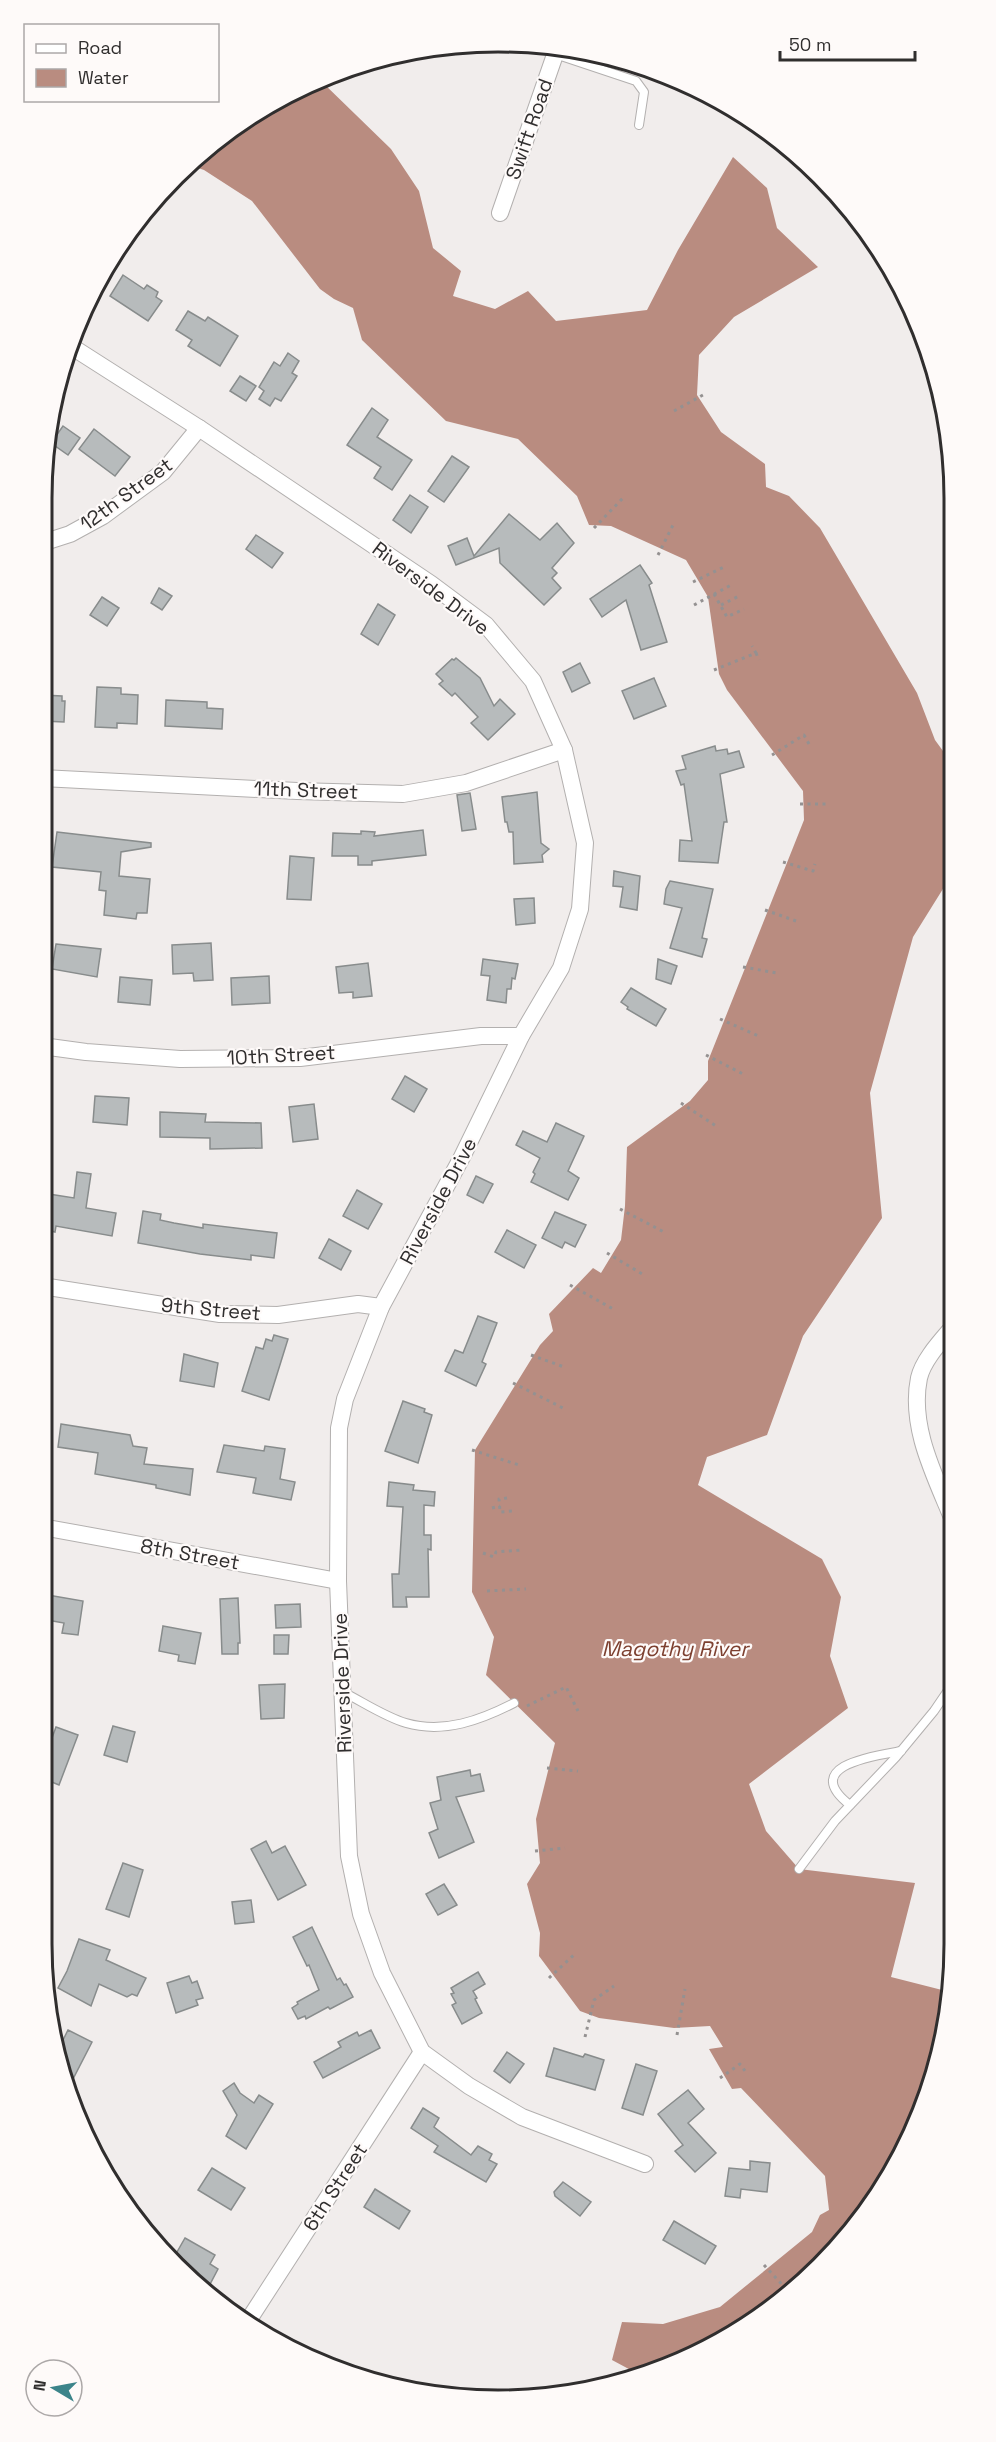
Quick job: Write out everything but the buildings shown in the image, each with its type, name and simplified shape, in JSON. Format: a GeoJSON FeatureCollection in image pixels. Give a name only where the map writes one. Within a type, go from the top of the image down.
{"type":"FeatureCollection","features":[{"type":"Feature","properties":{"kind":"street","name":"Swift Road"},"geometry":{"type":"LineString","coordinates":[[500,213],[555,56]]}},
{"type":"Feature","properties":{"kind":"street","name":"Riverside Drive"},"geometry":{"type":"LineString","coordinates":[[78,351],[199,428],[431,584],[486,625],[532,681],[564,750],[585,843],[580,909],[561,968],[521,1036],[462,1157],[381,1307],[345,1399],[339,1428],[338,1581],[349,1856],[361,1914],[382,1972],[422,2052],[469,2086],[522,2117],[645,2164]]}},
{"type":"Feature","properties":{"kind":"street","name":"12th Street"},"geometry":{"type":"LineString","coordinates":[[52,540],[70,534],[103,516],[163,472],[199,428]]}},
{"type":"Feature","properties":{"kind":"street","name":"11th Street"},"geometry":{"type":"LineString","coordinates":[[52,778],[403,794],[466,783],[564,750]]}},
{"type":"Feature","properties":{"kind":"street","name":"10th Street"},"geometry":{"type":"LineString","coordinates":[[52,1048],[86,1053],[180,1059],[300,1058],[481,1036],[521,1036]]}},
{"type":"Feature","properties":{"kind":"street","name":"9th Street"},"geometry":{"type":"LineString","coordinates":[[52,1288],[220,1314],[278,1315],[358,1304],[381,1307]]}},
{"type":"Feature","properties":{"kind":"street"},"geometry":{"type":"LineString","coordinates":[[944,1339],[919,1376],[918,1398],[919,1428],[944,1497]]}},
{"type":"Feature","properties":{"kind":"street","name":"8th Street"},"geometry":{"type":"LineString","coordinates":[[52,1529],[338,1581]]}},
{"type":"Feature","properties":{"kind":"street","name":"6th Street"},"geometry":{"type":"LineString","coordinates":[[252,2315],[422,2052]]}},
{"type":"Feature","properties":{"kind":"lane"},"geometry":{"type":"LineString","coordinates":[[585,61],[636,81],[644,92],[639,125]]}},
{"type":"Feature","properties":{"kind":"lane"},"geometry":{"type":"LineString","coordinates":[[343,1692],[405,1723],[430,1728],[465,1723],[491,1715],[514,1703]]}},
{"type":"Feature","properties":{"kind":"lane"},"geometry":{"type":"LineString","coordinates":[[799,1869],[835,1821],[901,1751],[944,1696]]}},
{"type":"Feature","properties":{"kind":"lane"},"geometry":{"type":"LineString","coordinates":[[850,1805],[833,1787],[834,1777],[840,1769],[856,1759],[901,1751]]}},
{"type":"Feature","properties":{"kind":"path"},"geometry":{"type":"LineString","coordinates":[[674,411],[703,395]]}},
{"type":"Feature","properties":{"kind":"path"},"geometry":{"type":"LineString","coordinates":[[594,528],[623,498]]}},
{"type":"Feature","properties":{"kind":"path"},"geometry":{"type":"LineString","coordinates":[[658,555],[674,523]]}},
{"type":"Feature","properties":{"kind":"path"},"geometry":{"type":"LineString","coordinates":[[693,582],[724,567]]}},
{"type":"Feature","properties":{"kind":"path"},"geometry":{"type":"LineString","coordinates":[[694,605],[733,584]]}},
{"type":"Feature","properties":{"kind":"path"},"geometry":{"type":"LineString","coordinates":[[714,594],[727,617],[744,609]]}},
{"type":"Feature","properties":{"kind":"path"},"geometry":{"type":"LineString","coordinates":[[721,605],[740,596]]}},
{"type":"Feature","properties":{"kind":"path"},"geometry":{"type":"LineString","coordinates":[[752,646],[759,660]]}},
{"type":"Feature","properties":{"kind":"path"},"geometry":{"type":"LineString","coordinates":[[714,670],[756,653]]}},
{"type":"Feature","properties":{"kind":"path"},"geometry":{"type":"LineString","coordinates":[[772,755],[804,735],[809,744]]}},
{"type":"Feature","properties":{"kind":"path"},"geometry":{"type":"LineString","coordinates":[[800,804],[828,804]]}},
{"type":"Feature","properties":{"kind":"path"},"geometry":{"type":"LineString","coordinates":[[783,862],[813,872],[815,864]]}},
{"type":"Feature","properties":{"kind":"path"},"geometry":{"type":"LineString","coordinates":[[765,910],[796,921]]}},
{"type":"Feature","properties":{"kind":"path"},"geometry":{"type":"LineString","coordinates":[[743,967],[777,973]]}},
{"type":"Feature","properties":{"kind":"path"},"geometry":{"type":"LineString","coordinates":[[720,1019],[761,1037]]}},
{"type":"Feature","properties":{"kind":"path"},"geometry":{"type":"LineString","coordinates":[[706,1054],[743,1074]]}},
{"type":"Feature","properties":{"kind":"path"},"geometry":{"type":"LineString","coordinates":[[681,1103],[716,1125]]}},
{"type":"Feature","properties":{"kind":"path"},"geometry":{"type":"LineString","coordinates":[[620,1209],[664,1232]]}},
{"type":"Feature","properties":{"kind":"path"},"geometry":{"type":"LineString","coordinates":[[607,1253],[644,1275]]}},
{"type":"Feature","properties":{"kind":"path"},"geometry":{"type":"LineString","coordinates":[[570,1285],[615,1310]]}},
{"type":"Feature","properties":{"kind":"path"},"geometry":{"type":"LineString","coordinates":[[531,1355],[564,1367]]}},
{"type":"Feature","properties":{"kind":"path"},"geometry":{"type":"LineString","coordinates":[[513,1383],[565,1409]]}},
{"type":"Feature","properties":{"kind":"path"},"geometry":{"type":"LineString","coordinates":[[472,1450],[519,1465]]}},
{"type":"Feature","properties":{"kind":"path"},"geometry":{"type":"LineString","coordinates":[[507,1498],[499,1499],[500,1512],[513,1511]]}},
{"type":"Feature","properties":{"kind":"path"},"geometry":{"type":"LineString","coordinates":[[492,1508],[500,1506]]}},
{"type":"Feature","properties":{"kind":"path"},"geometry":{"type":"LineString","coordinates":[[483,1553],[494,1557],[496,1552],[521,1550]]}},
{"type":"Feature","properties":{"kind":"path"},"geometry":{"type":"LineString","coordinates":[[487,1591],[526,1589]]}},
{"type":"Feature","properties":{"kind":"path"},"geometry":{"type":"LineString","coordinates":[[527,1706],[566,1687],[578,1711]]}},
{"type":"Feature","properties":{"kind":"path"},"geometry":{"type":"LineString","coordinates":[[547,1768],[578,1771]]}},
{"type":"Feature","properties":{"kind":"path"},"geometry":{"type":"LineString","coordinates":[[535,1851],[565,1848]]}},
{"type":"Feature","properties":{"kind":"path"},"geometry":{"type":"LineString","coordinates":[[549,1978],[576,1953]]}},
{"type":"Feature","properties":{"kind":"path"},"geometry":{"type":"LineString","coordinates":[[585,2037],[594,2000],[614,1986]]}},
{"type":"Feature","properties":{"kind":"path"},"geometry":{"type":"LineString","coordinates":[[677,2035],[685,1989]]}},
{"type":"Feature","properties":{"kind":"path"},"geometry":{"type":"LineString","coordinates":[[720,2079],[740,2064],[745,2072]]}},
{"type":"Feature","properties":{"kind":"path"},"geometry":{"type":"LineString","coordinates":[[764,2265],[783,2286]]}},
{"type":"Feature","properties":{"kind":"water","name":"Magothy River"},"geometry":{"type":"Polygon","coordinates":[[[327,87],[391,149],[419,191],[433,248],[461,271],[453,296],[495,309],[528,291],[556,321],[647,310],[678,250],[733,157],[767,188],[777,228],[818,267],[734,317],[699,355],[697,395],[721,432],[765,464],[766,487],[789,496],[820,528],[917,693],[935,740],[944,752],[944,887],[913,937],[870,1093],[882,1218],[803,1336],[767,1435],[707,1457],[698,1485],[822,1559],[841,1597],[830,1656],[848,1708],[749,1784],[766,1831],[799,1869],[915,1883],[891,1977],[941,1990],[935,2031],[920,2087],[898,2141],[868,2192],[833,2238],[792,2279],[746,2314],[695,2344],[629,2369],[612,2360],[622,2322],[663,2324],[720,2307],[812,2232],[820,2215],[829,2210],[825,2176],[741,2088],[732,2089],[709,2049],[723,2047],[710,2026],[674,2028],[599,2018],[580,2011],[539,1956],[540,1933],[527,1884],[540,1863],[536,1819],[555,1743],[486,1675],[494,1637],[472,1592],[475,1450],[540,1345],[553,1331],[549,1314],[593,1268],[601,1273],[621,1240],[625,1206],[627,1147],[690,1101],[708,1080],[708,1061],[804,820],[803,791],[727,690],[719,674],[708,597],[686,560],[611,526],[589,525],[577,496],[518,439],[446,421],[362,340],[353,308],[320,289],[252,201],[199,168],[250,128],[275,112],[327,87]]]}}]}
